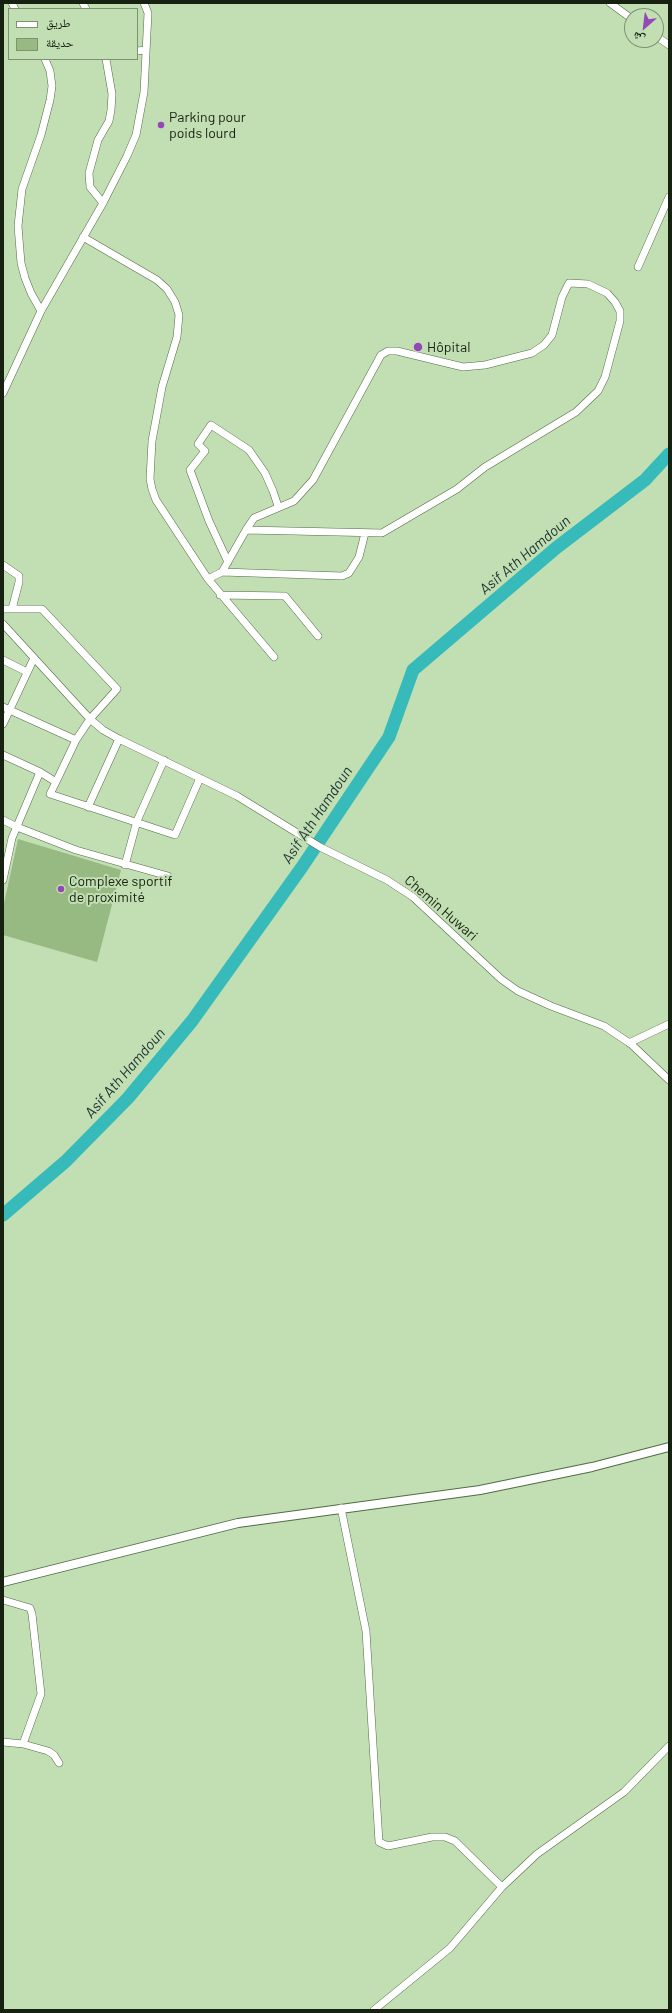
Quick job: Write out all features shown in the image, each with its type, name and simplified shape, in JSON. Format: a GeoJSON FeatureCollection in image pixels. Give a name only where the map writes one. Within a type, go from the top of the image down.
{"type":"FeatureCollection","features":[{"type":"Feature","properties":{"kind":"street"},"geometry":{"type":"LineString","coordinates":[[3,393],[41,310],[128,156],[136,135],[144,92],[148,13],[144,3]]}},
{"type":"Feature","properties":{"kind":"street"},"geometry":{"type":"LineString","coordinates":[[610,3],[624,13]]}},
{"type":"Feature","properties":{"kind":"street"},"geometry":{"type":"LineString","coordinates":[[138,51],[146,50]]}},
{"type":"Feature","properties":{"kind":"street"},"geometry":{"type":"LineString","coordinates":[[41,310],[31,294],[25,278],[21,262],[18,226],[22,190],[41,135],[50,100],[52,86],[50,71],[45,60]]}},
{"type":"Feature","properties":{"kind":"street"},"geometry":{"type":"LineString","coordinates":[[102,203],[90,187],[89,173],[98,140],[108,121],[111,110],[112,94],[106,60]]}},
{"type":"Feature","properties":{"kind":"street"},"geometry":{"type":"LineString","coordinates":[[638,267],[669,197]]}},
{"type":"Feature","properties":{"kind":"street"},"geometry":{"type":"LineString","coordinates":[[83,237],[157,280],[167,289],[175,302],[179,315],[177,337],[156,412],[152,441],[150,479],[156,500],[208,579],[274,657]]}},
{"type":"Feature","properties":{"kind":"street"},"geometry":{"type":"LineString","coordinates":[[222,572],[246,530],[254,518],[278,506],[294,501],[313,480],[381,355],[388,351],[397,351],[463,367],[486,366],[532,353],[544,345],[552,335],[562,297],[569,284],[588,284],[606,293],[615,302],[620,311],[620,321],[605,377],[598,391],[576,412],[485,467],[457,489],[382,533],[246,530]]}},
{"type":"Feature","properties":{"kind":"street"},"geometry":{"type":"LineString","coordinates":[[228,562],[209,521],[190,470],[205,451],[198,444],[211,425],[248,450],[265,473],[278,506]]}},
{"type":"Feature","properties":{"kind":"street"},"geometry":{"type":"LineString","coordinates":[[208,579],[222,572],[342,576],[349,573],[358,557],[365,533]]}},
{"type":"Feature","properties":{"kind":"street"},"geometry":{"type":"LineString","coordinates":[[3,565],[19,576],[20,582],[12,609]]}},
{"type":"Feature","properties":{"kind":"street"},"geometry":{"type":"LineString","coordinates":[[220,595],[285,596],[318,636]]}},
{"type":"Feature","properties":{"kind":"street"},"geometry":{"type":"LineString","coordinates":[[3,609],[42,609],[117,689],[90,719],[76,740],[50,794],[88,808],[137,821],[175,835],[200,778]]}},
{"type":"Feature","properties":{"kind":"street","name":"Chemin Huwari"},"geometry":{"type":"LineString","coordinates":[[3,624],[90,719],[102,730],[251,804],[326,850],[387,880],[413,897],[501,979],[518,991],[551,1006],[604,1026],[629,1043],[669,1080]]}},
{"type":"Feature","properties":{"kind":"street"},"geometry":{"type":"LineString","coordinates":[[3,724],[6,708],[34,658]]}},
{"type":"Feature","properties":{"kind":"street"},"geometry":{"type":"LineString","coordinates":[[3,660],[27,672]]}},
{"type":"Feature","properties":{"kind":"street"},"geometry":{"type":"LineString","coordinates":[[6,708],[76,740]]}},
{"type":"Feature","properties":{"kind":"street"},"geometry":{"type":"LineString","coordinates":[[88,808],[119,739]]}},
{"type":"Feature","properties":{"kind":"street"},"geometry":{"type":"LineString","coordinates":[[3,755],[40,772],[56,782]]}},
{"type":"Feature","properties":{"kind":"street"},"geometry":{"type":"LineString","coordinates":[[125,865],[137,821],[164,760]]}},
{"type":"Feature","properties":{"kind":"street"},"geometry":{"type":"LineString","coordinates":[[3,880],[12,838],[40,772]]}},
{"type":"Feature","properties":{"kind":"street"},"geometry":{"type":"LineString","coordinates":[[3,820],[16,827],[76,850],[168,876]]}},
{"type":"Feature","properties":{"kind":"street"},"geometry":{"type":"LineString","coordinates":[[629,1043],[669,1024]]}},
{"type":"Feature","properties":{"kind":"street"},"geometry":{"type":"LineString","coordinates":[[3,1582],[238,1523],[506,1486],[592,1467],[669,1447]]}},
{"type":"Feature","properties":{"kind":"street"},"geometry":{"type":"LineString","coordinates":[[341,1508],[366,1631],[379,1842],[388,1846],[432,1837],[445,1837],[455,1841],[502,1887]]}},
{"type":"Feature","properties":{"kind":"street"},"geometry":{"type":"LineString","coordinates":[[3,1600],[30,1608],[32,1614],[41,1694],[24,1744]]}},
{"type":"Feature","properties":{"kind":"street"},"geometry":{"type":"LineString","coordinates":[[3,1742],[24,1744],[48,1751],[54,1755],[59,1763]]}},
{"type":"Feature","properties":{"kind":"street"},"geometry":{"type":"LineString","coordinates":[[374,2010],[450,1948],[502,1887],[537,1854],[624,1792],[669,1746]]}},
{"type":"Feature","properties":{"kind":"green space","name":"Complexe sportif de proximité"},"geometry":{"type":"Polygon","coordinates":[[[18,839],[121,870],[97,962],[3,935],[3,908],[18,839]]]}},
{"type":"Feature","properties":{"kind":"waterway","name":"Asif Ath Hamdoun"},"geometry":{"type":"LineString","coordinates":[[3,1215],[66,1161],[128,1098],[192,1021],[302,867],[389,737],[413,670],[556,548],[645,480],[669,454]]}},
{"type":"Feature","properties":{"kind":"place","name":"Parking pour poids lourd"},"geometry":{"type":"Point","coordinates":[161,125]}},
{"type":"Feature","properties":{"kind":"place","name":"Hôpital"},"geometry":{"type":"Point","coordinates":[418,347]}},
{"type":"Feature","properties":{"kind":"place","name":"Complexe sportif de proximité"},"geometry":{"type":"Point","coordinates":[61,889]}}]}
